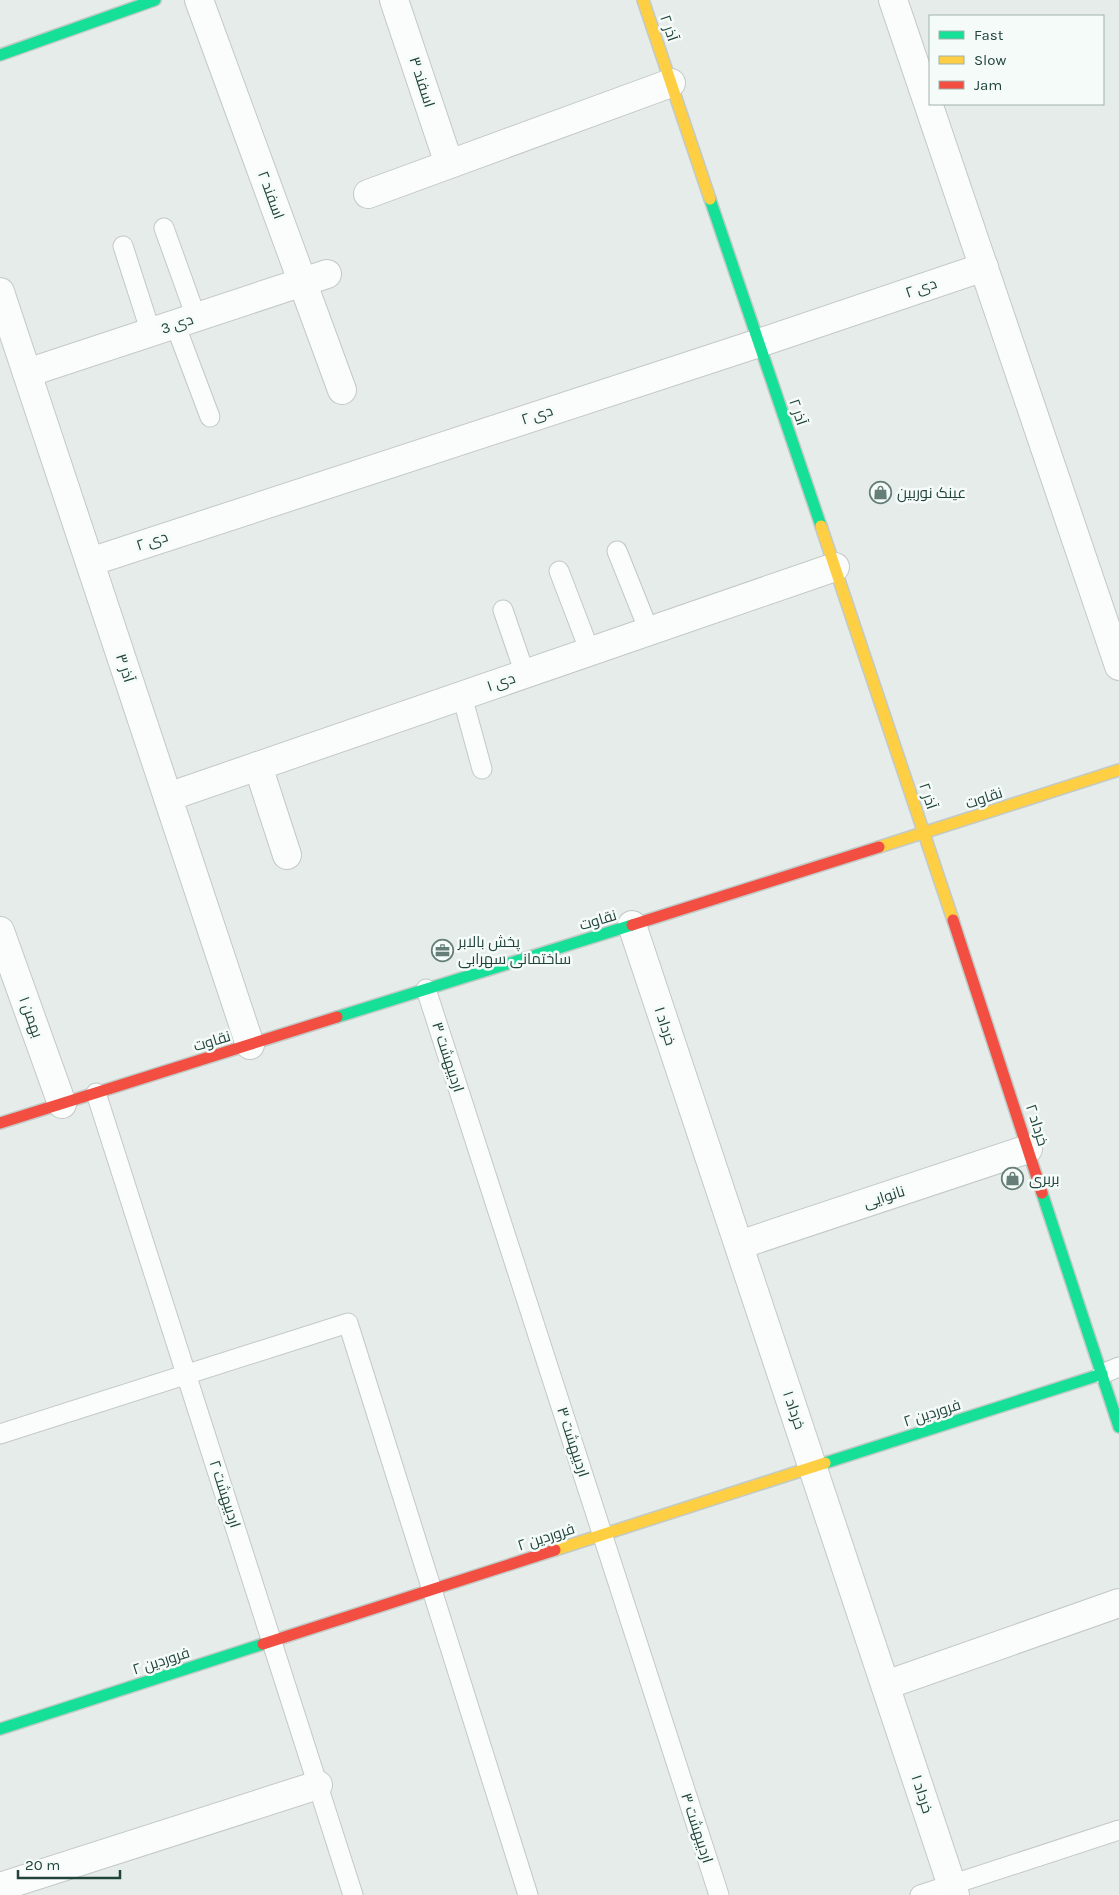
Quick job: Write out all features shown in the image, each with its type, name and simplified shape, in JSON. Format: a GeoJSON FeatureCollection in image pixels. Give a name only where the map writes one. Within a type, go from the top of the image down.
{"type":"FeatureCollection","features":[{"type":"Feature","properties":{"kind":"street"},"geometry":{"type":"LineString","coordinates":[[0,55],[155,0]]}},
{"type":"Feature","properties":{"kind":"street","name":"اسفند ۲"},"geometry":{"type":"LineString","coordinates":[[199,0],[315,278],[342,390]]}},
{"type":"Feature","properties":{"kind":"street","name":"اسفند ۳"},"geometry":{"type":"LineString","coordinates":[[394,0],[449,164]]}},
{"type":"Feature","properties":{"kind":"street","name":"آذر ۲"},"geometry":{"type":"LineString","coordinates":[[643,0],[925,834]]}},
{"type":"Feature","properties":{"kind":"street"},"geometry":{"type":"LineString","coordinates":[[894,0],[929,104]]}},
{"type":"Feature","properties":{"kind":"street"},"geometry":{"type":"LineString","coordinates":[[368,194],[671,83]]}},
{"type":"Feature","properties":{"kind":"street"},"geometry":{"type":"LineString","coordinates":[[929,105],[1119,666]]}},
{"type":"Feature","properties":{"kind":"street","name":"دی ۲"},"geometry":{"type":"LineString","coordinates":[[90,562],[759,343],[984,267]]}},
{"type":"Feature","properties":{"kind":"street","name":"دی 3"},"geometry":{"type":"LineString","coordinates":[[27,374],[315,278]]}},
{"type":"Feature","properties":{"kind":"street","name":"آذر ۳"},"geometry":{"type":"LineString","coordinates":[[0,292],[250,1045]]}},
{"type":"Feature","properties":{"kind":"street","name":"دی ۱"},"geometry":{"type":"LineString","coordinates":[[168,797],[835,567]]}},
{"type":"Feature","properties":{"kind":"street"},"geometry":{"type":"LineString","coordinates":[[258,766],[287,855]]}},
{"type":"Feature","properties":{"kind":"street","name":"نقاوت"},"geometry":{"type":"LineString","coordinates":[[0,1123],[925,834],[1119,770]]}},
{"type":"Feature","properties":{"kind":"street","name":"خرداد ۲"},"geometry":{"type":"LineString","coordinates":[[925,834],[1028,1149],[1110,1371],[1119,1427]]}},
{"type":"Feature","properties":{"kind":"street","name":"خرداد ۱"},"geometry":{"type":"LineString","coordinates":[[632,925],[953,1890]]}},
{"type":"Feature","properties":{"kind":"street","name":"بهمن ۱"},"geometry":{"type":"LineString","coordinates":[[0,931],[62,1104]]}},
{"type":"Feature","properties":{"kind":"street","name":"نانوایی"},"geometry":{"type":"LineString","coordinates":[[739,1245],[1028,1149]]}},
{"type":"Feature","properties":{"kind":"street","name":"فروردین ۲"},"geometry":{"type":"LineString","coordinates":[[0,1729],[1110,1371]]}},
{"type":"Feature","properties":{"kind":"street"},"geometry":{"type":"LineString","coordinates":[[886,1686],[1119,1603]]}},
{"type":"Feature","properties":{"kind":"street"},"geometry":{"type":"LineString","coordinates":[[3,1886],[318,1785]]}},
{"type":"Feature","properties":{"kind":"lane"},"geometry":{"type":"LineString","coordinates":[[164,228],[174,325]]}},
{"type":"Feature","properties":{"kind":"lane"},"geometry":{"type":"LineString","coordinates":[[123,246],[174,325],[210,417]]}},
{"type":"Feature","properties":{"kind":"lane"},"geometry":{"type":"LineString","coordinates":[[617,551],[649,631]]}},
{"type":"Feature","properties":{"kind":"lane"},"geometry":{"type":"LineString","coordinates":[[559,571],[590,652]]}},
{"type":"Feature","properties":{"kind":"lane"},"geometry":{"type":"LineString","coordinates":[[503,610],[525,674]]}},
{"type":"Feature","properties":{"kind":"lane"},"geometry":{"type":"LineString","coordinates":[[462,696],[482,769]]}},
{"type":"Feature","properties":{"kind":"lane","name":"اردیبهشت ۳"},"geometry":{"type":"LineString","coordinates":[[426,989],[719,1895]]}},
{"type":"Feature","properties":{"kind":"lane","name":"اردیبهشت ۲"},"geometry":{"type":"LineString","coordinates":[[96,1093],[354,1895]]}},
{"type":"Feature","properties":{"kind":"lane"},"geometry":{"type":"LineString","coordinates":[[0,1434],[348,1323],[528,1895]]}},
{"type":"Feature","properties":{"kind":"lane"},"geometry":{"type":"LineString","coordinates":[[920,1895],[953,1890],[1119,1830]]}},
{"type":"Feature","properties":{"kind":"traffic: fast"},"geometry":{"type":"LineString","coordinates":[[0,55],[155,0]]}},
{"type":"Feature","properties":{"kind":"traffic: fast"},"geometry":{"type":"LineString","coordinates":[[710,199],[821,526]]}},
{"type":"Feature","properties":{"kind":"traffic: fast"},"geometry":{"type":"LineString","coordinates":[[337,1017],[632,925]]}},
{"type":"Feature","properties":{"kind":"traffic: fast"},"geometry":{"type":"LineString","coordinates":[[1042,1193],[1119,1427]]}},
{"type":"Feature","properties":{"kind":"traffic: fast"},"geometry":{"type":"LineString","coordinates":[[825,1463],[1102,1374]]}},
{"type":"Feature","properties":{"kind":"traffic: fast"},"geometry":{"type":"LineString","coordinates":[[0,1729],[263,1644]]}},
{"type":"Feature","properties":{"kind":"traffic: slow"},"geometry":{"type":"LineString","coordinates":[[643,0],[710,199]]}},
{"type":"Feature","properties":{"kind":"traffic: slow"},"geometry":{"type":"LineString","coordinates":[[821,526],[953,920]]}},
{"type":"Feature","properties":{"kind":"traffic: slow"},"geometry":{"type":"LineString","coordinates":[[879,847],[1119,770]]}},
{"type":"Feature","properties":{"kind":"traffic: slow"},"geometry":{"type":"LineString","coordinates":[[555,1550],[825,1463]]}},
{"type":"Feature","properties":{"kind":"traffic: jam"},"geometry":{"type":"LineString","coordinates":[[632,925],[879,847]]}},
{"type":"Feature","properties":{"kind":"traffic: jam"},"geometry":{"type":"LineString","coordinates":[[953,920],[1042,1193]]}},
{"type":"Feature","properties":{"kind":"traffic: jam"},"geometry":{"type":"LineString","coordinates":[[0,1123],[337,1017]]}},
{"type":"Feature","properties":{"kind":"traffic: jam"},"geometry":{"type":"LineString","coordinates":[[263,1644],[555,1550]]}},
{"type":"Feature","properties":{"kind":"place","name":"عینک نوربین"},"geometry":{"type":"Point","coordinates":[881,493]}},
{"type":"Feature","properties":{"kind":"place","name":"پخش بالابر ساختمانی سهرابی"},"geometry":{"type":"Point","coordinates":[442,951]}},
{"type":"Feature","properties":{"kind":"place","name":"بربری"},"geometry":{"type":"Point","coordinates":[1013,1179]}}]}
